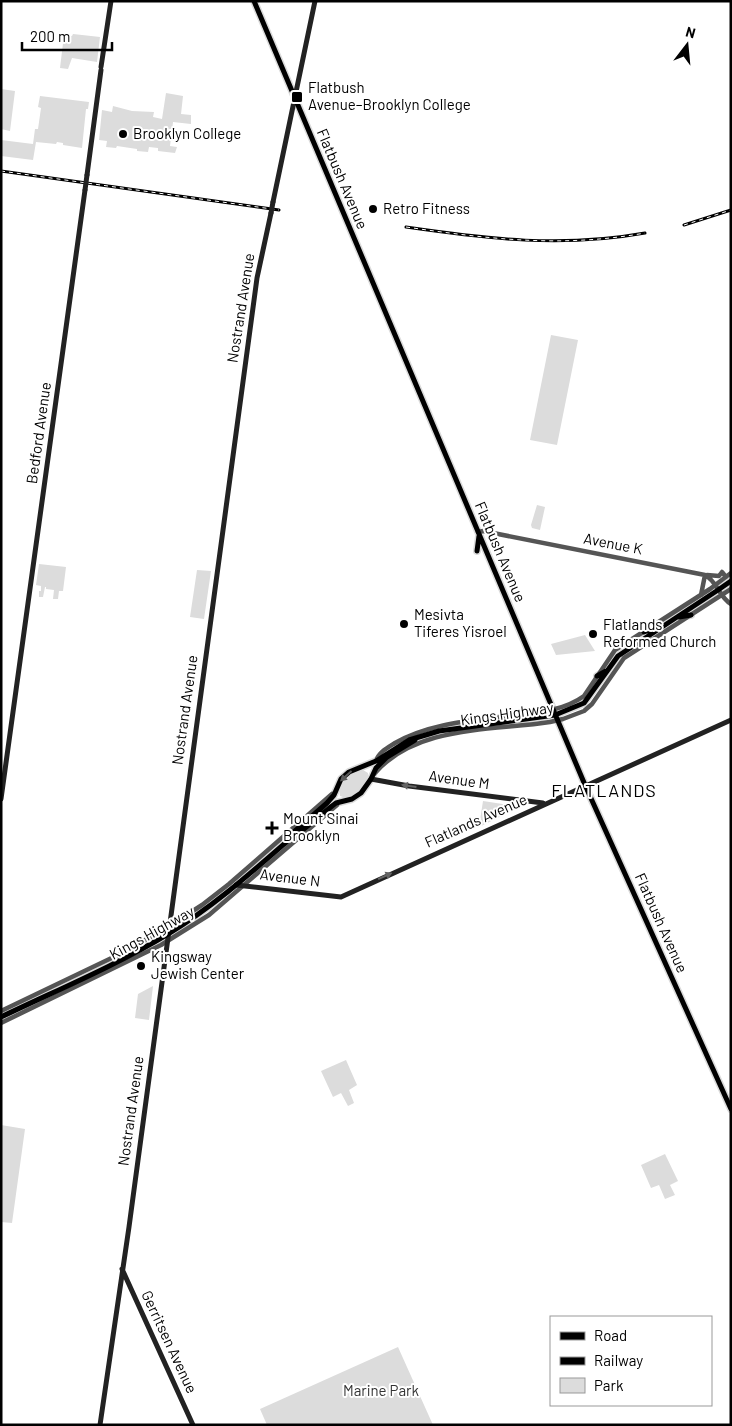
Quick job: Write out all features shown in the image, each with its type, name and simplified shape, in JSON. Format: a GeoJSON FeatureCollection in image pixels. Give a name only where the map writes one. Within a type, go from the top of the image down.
{"type":"FeatureCollection","features":[{"type":"Feature","properties":{"kind":"main road","name":"Bedford Avenue"},"geometry":{"type":"LineString","coordinates":[[1,799],[110,1]]}},
{"type":"Feature","properties":{"kind":"main road","name":"Flatbush Avenue"},"geometry":{"type":"LineString","coordinates":[[254,1],[585,785],[731,1109]]}},
{"type":"Feature","properties":{"kind":"main road","name":"Nostrand Avenue"},"geometry":{"type":"LineString","coordinates":[[100,1425],[257,278],[315,1]]}},
{"type":"Feature","properties":{"kind":"main road"},"geometry":{"type":"LineString","coordinates":[[477,551],[478,534]]}},
{"type":"Feature","properties":{"kind":"main road","name":"Kings Highway"},"geometry":{"type":"LineString","coordinates":[[1,1017],[121,960],[168,935],[210,907],[332,806],[361,793],[371,780],[374,770],[380,764],[415,740],[439,731],[555,715],[584,703],[618,656],[718,591],[728,579]]}},
{"type":"Feature","properties":{"kind":"main road"},"geometry":{"type":"LineString","coordinates":[[676,618],[691,616]]}},
{"type":"Feature","properties":{"kind":"main road"},"geometry":{"type":"LineString","coordinates":[[644,632],[661,627]]}},
{"type":"Feature","properties":{"kind":"main road"},"geometry":{"type":"LineString","coordinates":[[597,676],[608,670],[609,680]]}},
{"type":"Feature","properties":{"kind":"main road","name":"Flatlands Avenue"},"geometry":{"type":"LineString","coordinates":[[341,896],[731,720]]}},
{"type":"Feature","properties":{"kind":"main road","name":"Kings Highway"},"geometry":{"type":"LineString","coordinates":[[291,838],[295,831],[327,804],[344,776],[353,770],[376,761],[400,744],[412,739],[415,740]]}},
{"type":"Feature","properties":{"kind":"main road"},"geometry":{"type":"LineString","coordinates":[[361,767],[368,771],[371,780]]}},
{"type":"Feature","properties":{"kind":"main road","name":"Avenue M"},"geometry":{"type":"LineString","coordinates":[[371,780],[544,804]]}},
{"type":"Feature","properties":{"kind":"main road"},"geometry":{"type":"LineString","coordinates":[[336,790],[344,801]]}},
{"type":"Feature","properties":{"kind":"main road","name":"Avenue N"},"geometry":{"type":"LineString","coordinates":[[236,884],[341,896]]}},
{"type":"Feature","properties":{"kind":"main road","name":"Gerritsen Avenue"},"geometry":{"type":"LineString","coordinates":[[122,1269],[193,1425]]}},
{"type":"Feature","properties":{"kind":"street","name":"Avenue K"},"geometry":{"type":"LineString","coordinates":[[478,534],[484,530],[706,575],[719,576],[722,572],[728,579]]}},
{"type":"Feature","properties":{"kind":"street","name":"Kings Highway"},"geometry":{"type":"LineString","coordinates":[[728,579],[731,573]]}},
{"type":"Feature","properties":{"kind":"street"},"geometry":{"type":"LineString","coordinates":[[701,595],[706,575],[731,604]]}},
{"type":"Feature","properties":{"kind":"street","name":"Kings Highway"},"geometry":{"type":"LineString","coordinates":[[376,761],[382,752],[404,739],[441,725],[555,715],[584,696],[616,650],[701,595],[731,589]]}},
{"type":"Feature","properties":{"kind":"street","name":"Kings Highway"},"geometry":{"type":"LineString","coordinates":[[371,780],[376,772],[397,755],[433,739],[584,710],[592,704],[624,658],[691,616],[718,591]]}},
{"type":"Feature","properties":{"kind":"street","name":"Kings Highway"},"geometry":{"type":"LineString","coordinates":[[1,1010],[106,961],[168,927],[202,905],[229,884],[336,790]]}},
{"type":"Feature","properties":{"kind":"street","name":"Kings Highway"},"geometry":{"type":"LineString","coordinates":[[1,1023],[166,942],[208,915],[344,801]]}},
{"type":"Feature","properties":{"kind":"green space"},"geometry":{"type":"Polygon","coordinates":[[[73,34],[100,37],[97,62],[72,58],[68,69],[60,68],[64,35],[72,36],[73,34]]]}},
{"type":"Feature","properties":{"kind":"green space"},"geometry":{"type":"Polygon","coordinates":[[[1,89],[15,91],[10,131],[1,129],[1,89]]]}},
{"type":"Feature","properties":{"kind":"green space"},"geometry":{"type":"Polygon","coordinates":[[[166,93],[183,96],[181,114],[191,115],[191,124],[173,122],[170,146],[177,147],[175,153],[158,151],[158,148],[149,147],[148,152],[117,146],[116,148],[106,147],[107,141],[99,140],[102,110],[112,112],[113,106],[132,111],[154,112],[153,117],[162,119],[166,93]]]}},
{"type":"Feature","properties":{"kind":"green space"},"geometry":{"type":"Polygon","coordinates":[[[40,96],[89,102],[88,109],[86,109],[82,148],[63,145],[63,143],[57,142],[56,144],[36,142],[33,160],[1,156],[1,140],[33,144],[35,129],[38,129],[41,108],[38,107],[40,96]]]}},
{"type":"Feature","properties":{"kind":"green space"},"geometry":{"type":"Polygon","coordinates":[[[551,335],[578,340],[557,445],[530,440],[551,335]]]}},
{"type":"Feature","properties":{"kind":"green space"},"geometry":{"type":"Polygon","coordinates":[[[537,505],[545,507],[540,530],[532,528],[531,525],[537,505]]]}},
{"type":"Feature","properties":{"kind":"green space"},"geometry":{"type":"Polygon","coordinates":[[[39,564],[66,567],[63,591],[59,591],[58,599],[53,599],[54,590],[46,589],[46,587],[43,597],[39,597],[41,586],[36,585],[39,564]]]}},
{"type":"Feature","properties":{"kind":"green space"},"geometry":{"type":"Polygon","coordinates":[[[197,570],[211,571],[204,619],[190,617],[197,570]]]}},
{"type":"Feature","properties":{"kind":"green space"},"geometry":{"type":"Polygon","coordinates":[[[585,635],[595,651],[556,655],[551,644],[585,635]]]}},
{"type":"Feature","properties":{"kind":"green space"},"geometry":{"type":"Polygon","coordinates":[[[363,770],[368,773],[368,778],[362,789],[346,798],[340,796],[341,786],[346,778],[353,773],[363,770]]]}},
{"type":"Feature","properties":{"kind":"green space"},"geometry":{"type":"Polygon","coordinates":[[[483,801],[509,805],[508,813],[479,827],[483,801]]]}},
{"type":"Feature","properties":{"kind":"green space"},"geometry":{"type":"Polygon","coordinates":[[[153,986],[149,1020],[135,1018],[138,994],[153,986]]]}},
{"type":"Feature","properties":{"kind":"green space"},"geometry":{"type":"Polygon","coordinates":[[[346,1060],[357,1085],[349,1090],[354,1103],[348,1106],[341,1093],[333,1097],[321,1071],[346,1060]]]}},
{"type":"Feature","properties":{"kind":"green space"},"geometry":{"type":"Polygon","coordinates":[[[1,1125],[25,1129],[12,1223],[1,1222],[1,1125]]]}},
{"type":"Feature","properties":{"kind":"green space"},"geometry":{"type":"Polygon","coordinates":[[[665,1154],[678,1181],[670,1185],[675,1195],[665,1199],[659,1185],[651,1188],[641,1165],[665,1154]]]}},
{"type":"Feature","properties":{"kind":"green space","name":"Marine Park"},"geometry":{"type":"Polygon","coordinates":[[[398,1347],[433,1425],[267,1425],[260,1409],[398,1347]]]}},
{"type":"Feature","properties":{"kind":"railway"},"geometry":{"type":"LineString","coordinates":[[1,171],[279,210]]}},
{"type":"Feature","properties":{"kind":"railway"},"geometry":{"type":"LineString","coordinates":[[684,225],[731,210]]}},
{"type":"Feature","properties":{"kind":"railway"},"geometry":{"type":"LineString","coordinates":[[406,227],[496,238],[554,241],[614,238],[645,233]]}},
{"type":"Feature","properties":{"kind":"place","name":"Flatbush Avenue–Brooklyn College"},"geometry":{"type":"Point","coordinates":[297,97]}},
{"type":"Feature","properties":{"kind":"place","name":"Brooklyn College"},"geometry":{"type":"Point","coordinates":[123,134]}},
{"type":"Feature","properties":{"kind":"place","name":"Retro Fitness"},"geometry":{"type":"Point","coordinates":[373,209]}},
{"type":"Feature","properties":{"kind":"place","name":"Mesivta Tiferes Yisroel"},"geometry":{"type":"Point","coordinates":[404,624]}},
{"type":"Feature","properties":{"kind":"place","name":"Flatlands Reformed Church"},"geometry":{"type":"Point","coordinates":[593,634]}},
{"type":"Feature","properties":{"kind":"place","name":"Mount Sinai Brooklyn"},"geometry":{"type":"Point","coordinates":[272,828]}},
{"type":"Feature","properties":{"kind":"place","name":"Kingsway Jewish Center"},"geometry":{"type":"Point","coordinates":[141,966]}},
{"type":"Feature","properties":{"kind":"district","name":"FLATLANDS"},"geometry":{"type":"Point","coordinates":[604,791]}}]}
